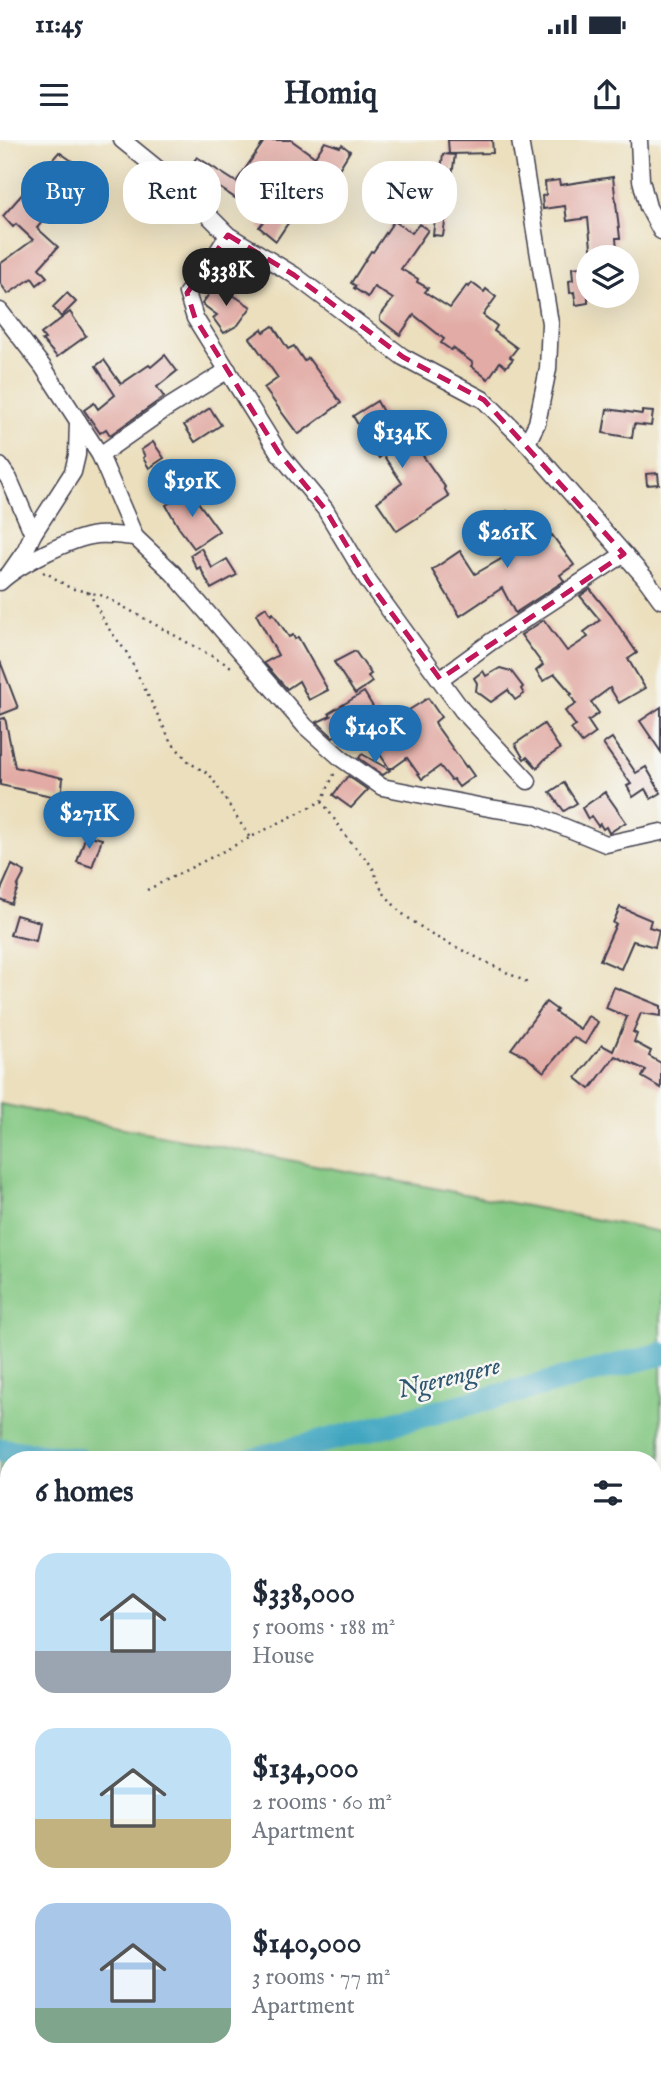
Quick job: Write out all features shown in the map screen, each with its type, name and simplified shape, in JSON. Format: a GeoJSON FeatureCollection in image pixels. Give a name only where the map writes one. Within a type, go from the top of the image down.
{"type":"FeatureCollection","features":[{"type":"Feature","properties":{"kind":"street"},"geometry":{"type":"LineString","coordinates":[[122,140],[180,187],[228,235],[294,275],[403,357],[484,400],[527,443],[661,600]]}},
{"type":"Feature","properties":{"kind":"street"},"geometry":{"type":"LineString","coordinates":[[520,140],[550,323],[548,369],[537,423],[527,443]]}},
{"type":"Feature","properties":{"kind":"street"},"geometry":{"type":"LineString","coordinates":[[639,140],[641,180],[648,207],[661,231]]}},
{"type":"Feature","properties":{"kind":"street"},"geometry":{"type":"LineString","coordinates":[[228,235],[200,280],[187,293],[195,318],[279,453],[324,509],[368,581],[462,710],[528,781]]}},
{"type":"Feature","properties":{"kind":"street"},"geometry":{"type":"LineString","coordinates":[[0,311],[43,367],[100,455],[135,537],[173,573],[306,726],[342,759],[382,788],[535,814],[606,844],[661,832]]}},
{"type":"Feature","properties":{"kind":"street"},"geometry":{"type":"LineString","coordinates":[[100,455],[228,370]]}},
{"type":"Feature","properties":{"kind":"street"},"geometry":{"type":"LineString","coordinates":[[4,578],[25,551],[73,472],[77,455],[78,421]]}},
{"type":"Feature","properties":{"kind":"street"},"geometry":{"type":"LineString","coordinates":[[0,466],[9,479],[33,534]]}},
{"type":"Feature","properties":{"kind":"street"},"geometry":{"type":"LineString","coordinates":[[4,578],[65,544],[97,535],[135,537]]}},
{"type":"Feature","properties":{"kind":"street"},"geometry":{"type":"LineString","coordinates":[[440,679],[492,641],[624,555]]}},
{"type":"Feature","properties":{"kind":"path"},"geometry":{"type":"LineString","coordinates":[[34,576],[45,572],[70,588],[104,596],[235,669],[264,677]]}},
{"type":"Feature","properties":{"kind":"path"},"geometry":{"type":"LineString","coordinates":[[89,592],[106,625],[127,653],[171,742],[190,763],[209,775],[250,838]]}},
{"type":"Feature","properties":{"kind":"path"},"geometry":{"type":"LineString","coordinates":[[147,890],[322,801],[342,759]]}},
{"type":"Feature","properties":{"kind":"path"},"geometry":{"type":"LineString","coordinates":[[322,801],[347,838],[372,866],[382,891],[400,912],[432,935],[530,984]]}},
{"type":"Feature","properties":{"kind":"highlighted area"},"geometry":{"type":"Polygon","coordinates":[[[228,235],[294,275],[403,357],[484,400],[624,554],[440,679],[368,581],[325,509],[279,453],[195,318],[187,293],[228,235]]]}},
{"type":"Feature","properties":{"kind":"green space"},"geometry":{"type":"Polygon","coordinates":[[[0,1104],[661,1232],[661,1451],[0,1451],[0,1104]]]}},
{"type":"Feature","properties":{"kind":"building"},"geometry":{"type":"Polygon","coordinates":[[[265,140],[291,140],[315,157],[325,142],[340,147],[342,145],[350,151],[344,161],[250,161],[265,140]]]}},
{"type":"Feature","properties":{"kind":"building"},"geometry":{"type":"Polygon","coordinates":[[[448,140],[492,140],[493,153],[449,154],[448,140]]]}},
{"type":"Feature","properties":{"kind":"building"},"geometry":{"type":"Polygon","coordinates":[[[59,152],[72,161],[51,161],[59,152]]]}},
{"type":"Feature","properties":{"kind":"building"},"geometry":{"type":"Polygon","coordinates":[[[443,154],[455,155],[454,161],[442,161],[443,154]]]}},
{"type":"Feature","properties":{"kind":"building"},"geometry":{"type":"Polygon","coordinates":[[[221,172],[235,181],[235,198],[221,189],[221,172]]]}},
{"type":"Feature","properties":{"kind":"building"},"geometry":{"type":"Polygon","coordinates":[[[613,177],[620,238],[616,238],[617,245],[591,245],[588,218],[567,221],[565,206],[543,209],[545,182],[559,180],[560,185],[613,177]]]}},
{"type":"Feature","properties":{"kind":"building"},"geometry":{"type":"Polygon","coordinates":[[[21,195],[21,224],[40,224],[37,228],[58,247],[39,268],[47,277],[37,285],[32,278],[8,294],[0,283],[0,264],[33,240],[16,224],[13,227],[3,216],[21,195]]]}},
{"type":"Feature","properties":{"kind":"building"},"geometry":{"type":"Polygon","coordinates":[[[261,224],[287,224],[276,241],[259,227],[261,224]]]}},
{"type":"Feature","properties":{"kind":"building"},"geometry":{"type":"Polygon","coordinates":[[[392,224],[398,224],[412,233],[419,224],[428,230],[401,269],[428,288],[425,292],[450,308],[467,285],[469,287],[472,283],[496,297],[483,315],[497,326],[494,331],[517,348],[510,357],[513,359],[506,367],[500,362],[488,379],[471,366],[473,363],[453,348],[451,350],[441,343],[444,339],[414,315],[400,335],[380,320],[380,316],[393,299],[374,287],[368,297],[351,283],[371,251],[373,252],[392,224]]]}},
{"type":"Feature","properties":{"kind":"building"},"geometry":{"type":"Polygon","coordinates":[[[434,224],[445,224],[443,236],[433,235],[434,224]]]}},
{"type":"Feature","properties":{"kind":"building"},"geometry":{"type":"Polygon","coordinates":[[[572,268],[576,268],[576,305],[574,292],[570,293],[572,268]]]}},
{"type":"Feature","properties":{"kind":"building"},"geometry":{"type":"Polygon","coordinates":[[[216,284],[251,307],[238,325],[224,333],[213,318],[217,315],[202,304],[216,284]]]}},
{"type":"Feature","properties":{"kind":"building"},"geometry":{"type":"Polygon","coordinates":[[[67,293],[76,302],[61,317],[53,307],[67,293]]]}},
{"type":"Feature","properties":{"kind":"building"},"geometry":{"type":"Polygon","coordinates":[[[70,312],[86,336],[57,357],[42,340],[45,339],[41,334],[70,312]]]}},
{"type":"Feature","properties":{"kind":"building"},"geometry":{"type":"Polygon","coordinates":[[[273,326],[288,349],[294,346],[304,361],[308,358],[341,403],[299,434],[264,388],[278,378],[250,338],[262,329],[264,332],[273,326]]]}},
{"type":"Feature","properties":{"kind":"building"},"geometry":{"type":"Polygon","coordinates":[[[165,355],[177,371],[157,387],[164,397],[110,435],[106,429],[100,433],[84,410],[94,403],[98,409],[115,395],[96,366],[104,360],[121,384],[149,365],[151,367],[165,355]]]}},
{"type":"Feature","properties":{"kind":"building"},"geometry":{"type":"Polygon","coordinates":[[[377,401],[395,434],[399,432],[409,446],[414,443],[449,497],[397,531],[377,502],[402,483],[383,455],[379,458],[353,416],[377,401]]]}},
{"type":"Feature","properties":{"kind":"building"},"geometry":{"type":"Polygon","coordinates":[[[210,408],[221,425],[195,442],[184,425],[210,408]]]}},
{"type":"Feature","properties":{"kind":"building"},"geometry":{"type":"Polygon","coordinates":[[[607,409],[642,414],[642,411],[653,412],[651,426],[634,424],[632,438],[603,433],[607,409]]]}},
{"type":"Feature","properties":{"kind":"building"},"geometry":{"type":"Polygon","coordinates":[[[153,442],[164,458],[149,468],[141,450],[153,442]]]}},
{"type":"Feature","properties":{"kind":"building"},"geometry":{"type":"Polygon","coordinates":[[[658,473],[659,484],[647,485],[646,474],[658,473]]]}},
{"type":"Feature","properties":{"kind":"building"},"geometry":{"type":"Polygon","coordinates":[[[190,491],[219,531],[194,548],[166,505],[190,491]]]}},
{"type":"Feature","properties":{"kind":"building"},"geometry":{"type":"Polygon","coordinates":[[[507,511],[526,540],[540,530],[547,539],[552,535],[574,565],[560,575],[564,581],[515,613],[502,588],[460,616],[432,570],[460,551],[475,574],[508,555],[506,553],[509,551],[491,523],[507,511]]]}},
{"type":"Feature","properties":{"kind":"building"},"geometry":{"type":"Polygon","coordinates":[[[201,548],[212,568],[227,559],[237,575],[211,589],[200,567],[197,569],[190,555],[201,548]]]}},
{"type":"Feature","properties":{"kind":"building"},"geometry":{"type":"Polygon","coordinates":[[[590,589],[637,653],[628,659],[645,688],[619,703],[610,688],[591,702],[599,713],[588,721],[596,733],[582,743],[571,729],[576,726],[565,711],[576,704],[570,695],[572,694],[555,674],[543,681],[536,671],[543,665],[521,635],[544,620],[567,651],[588,637],[584,632],[600,620],[580,596],[590,589]]]}},
{"type":"Feature","properties":{"kind":"building"},"geometry":{"type":"Polygon","coordinates":[[[266,607],[289,637],[298,637],[328,690],[309,700],[299,681],[287,689],[264,663],[278,655],[256,614],[266,607]]]}},
{"type":"Feature","properties":{"kind":"building"},"geometry":{"type":"Polygon","coordinates":[[[355,651],[371,674],[368,676],[372,682],[355,694],[334,662],[355,651]]]}},
{"type":"Feature","properties":{"kind":"building"},"geometry":{"type":"Polygon","coordinates":[[[0,661],[18,708],[0,715],[0,661]]]}},
{"type":"Feature","properties":{"kind":"building"},"geometry":{"type":"Polygon","coordinates":[[[500,668],[511,671],[523,687],[521,689],[524,694],[515,700],[508,690],[491,702],[476,691],[477,683],[474,678],[483,671],[486,676],[500,668]]]}},
{"type":"Feature","properties":{"kind":"building"},"geometry":{"type":"Polygon","coordinates":[[[364,692],[387,724],[428,698],[441,717],[435,722],[438,728],[474,776],[459,787],[440,766],[422,779],[407,758],[389,768],[361,725],[338,739],[317,722],[331,716],[329,713],[364,692]]]}},
{"type":"Feature","properties":{"kind":"building"},"geometry":{"type":"Polygon","coordinates":[[[661,707],[661,752],[640,721],[661,707]]]}},
{"type":"Feature","properties":{"kind":"building"},"geometry":{"type":"Polygon","coordinates":[[[5,718],[15,767],[63,778],[61,798],[0,785],[0,719],[5,718]]]}},
{"type":"Feature","properties":{"kind":"building"},"geometry":{"type":"Polygon","coordinates":[[[544,724],[560,749],[537,768],[527,757],[524,759],[515,744],[544,724]]]}},
{"type":"Feature","properties":{"kind":"building"},"geometry":{"type":"Polygon","coordinates":[[[612,738],[636,773],[646,767],[661,793],[651,799],[645,789],[633,797],[627,786],[631,784],[603,744],[612,738]]]}},
{"type":"Feature","properties":{"kind":"building"},"geometry":{"type":"Polygon","coordinates":[[[362,754],[390,770],[383,775],[359,758],[362,754]]]}},
{"type":"Feature","properties":{"kind":"building"},"geometry":{"type":"Polygon","coordinates":[[[348,776],[368,790],[351,808],[333,795],[348,776]]]}},
{"type":"Feature","properties":{"kind":"building"},"geometry":{"type":"Polygon","coordinates":[[[564,783],[577,803],[564,811],[550,792],[564,783]]]}},
{"type":"Feature","properties":{"kind":"building"},"geometry":{"type":"Polygon","coordinates":[[[605,792],[626,822],[609,833],[606,827],[603,829],[600,824],[598,826],[591,816],[588,819],[582,808],[605,792]]]}},
{"type":"Feature","properties":{"kind":"building"},"geometry":{"type":"Polygon","coordinates":[[[86,835],[102,839],[92,867],[77,862],[86,835]]]}},
{"type":"Feature","properties":{"kind":"building"},"geometry":{"type":"Polygon","coordinates":[[[12,865],[25,872],[11,904],[0,899],[0,892],[12,865]]]}},
{"type":"Feature","properties":{"kind":"building"},"geometry":{"type":"Polygon","coordinates":[[[620,907],[651,920],[649,927],[659,930],[655,947],[633,941],[621,969],[600,960],[616,924],[613,923],[620,907]]]}},
{"type":"Feature","properties":{"kind":"building"},"geometry":{"type":"Polygon","coordinates":[[[16,915],[40,922],[36,941],[10,935],[16,915]]]}},
{"type":"Feature","properties":{"kind":"building"},"geometry":{"type":"Polygon","coordinates":[[[614,987],[661,1006],[661,1016],[641,1013],[633,1032],[637,1034],[634,1042],[651,1051],[649,1056],[661,1063],[661,1088],[642,1077],[646,1070],[615,1056],[590,1089],[576,1078],[602,1045],[613,1051],[627,1017],[606,1008],[614,987]]]}},
{"type":"Feature","properties":{"kind":"building"},"geometry":{"type":"Polygon","coordinates":[[[546,1002],[557,1010],[555,1012],[580,1029],[588,1016],[598,1022],[585,1044],[573,1037],[544,1072],[525,1056],[511,1049],[546,1002]]]}},
{"type":"Feature","properties":{"kind":"waterway","name":"Ngerengere"},"geometry":{"type":"LineString","coordinates":[[286,1451],[661,1354]]}},
{"type":"Feature","properties":{"kind":"waterway","name":"Ngerengere"},"geometry":{"type":"LineString","coordinates":[[0,1450],[8,1451]]}}]}
